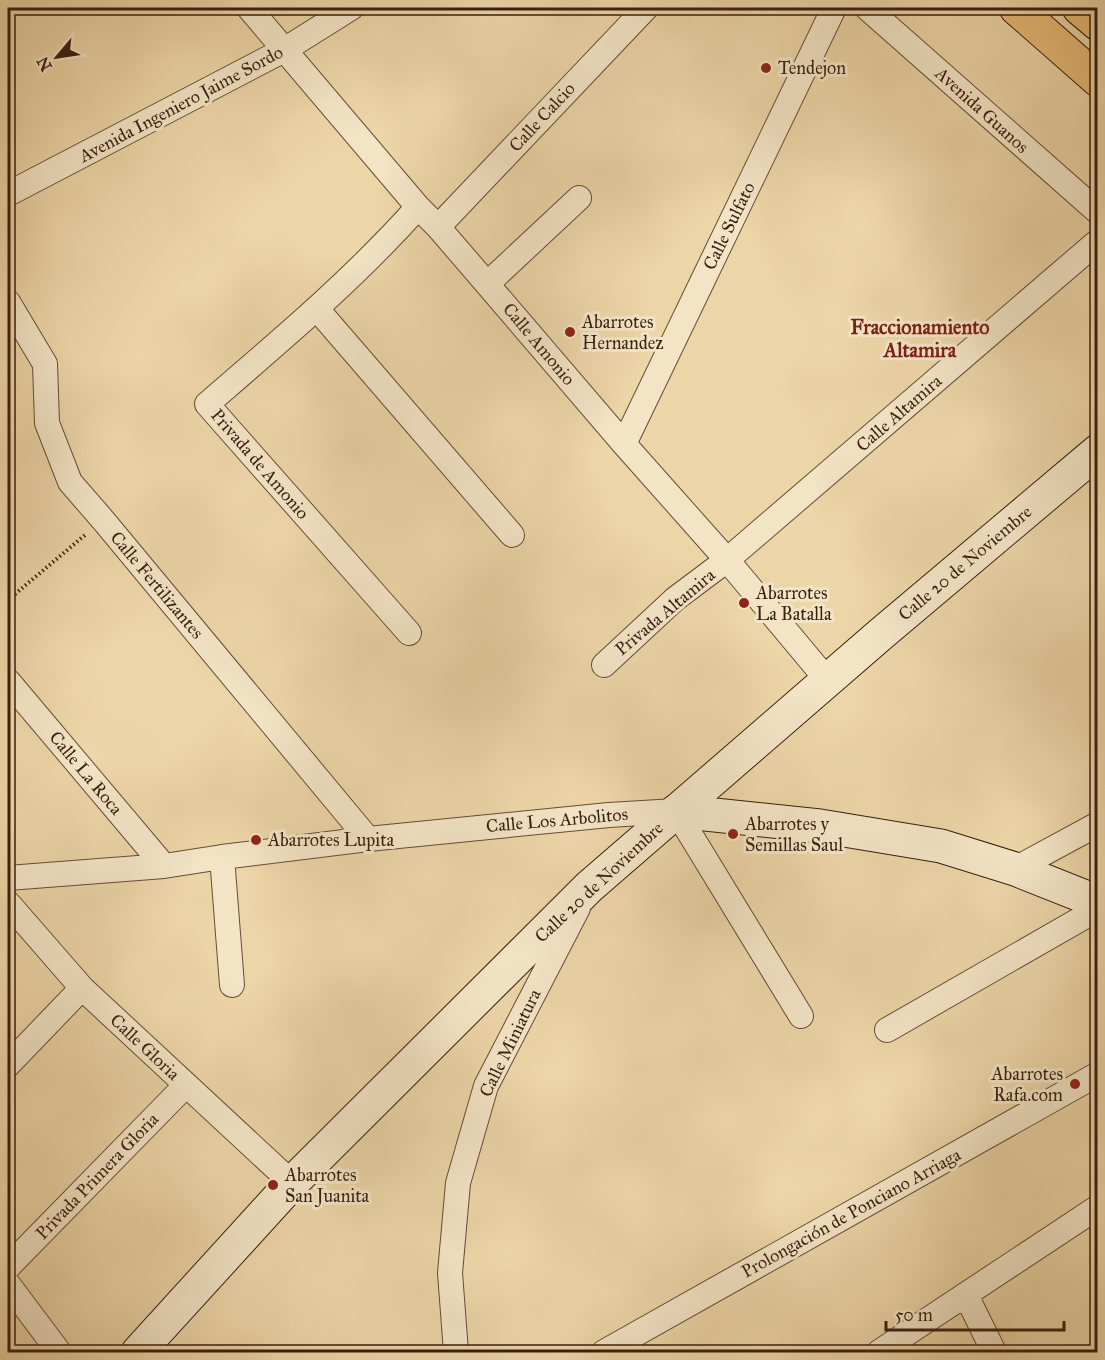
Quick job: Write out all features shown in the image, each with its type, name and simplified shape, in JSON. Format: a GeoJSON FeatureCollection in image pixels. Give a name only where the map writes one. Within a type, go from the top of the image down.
{"type":"FeatureCollection","features":[{"type":"Feature","properties":{"kind":"main road"},"geometry":{"type":"LineString","coordinates":[[1016,8],[1098,80]]}},
{"type":"Feature","properties":{"kind":"main road"},"geometry":{"type":"LineString","coordinates":[[1079,8],[1098,24]]}},
{"type":"Feature","properties":{"kind":"main road","name":"Calle 20 de Noviembre"},"geometry":{"type":"LineString","coordinates":[[138,1353],[292,1183],[589,886],[881,634],[1096,454]]}},
{"type":"Feature","properties":{"kind":"main road","name":"Calle Los Arbolitos"},"geometry":{"type":"LineString","coordinates":[[676,811],[820,826],[941,846],[1015,870],[1098,902]]}},
{"type":"Feature","properties":{"kind":"street","name":"Calle Amonio"},"geometry":{"type":"LineString","coordinates":[[249,8],[418,207],[438,227],[727,560],[828,681]]}},
{"type":"Feature","properties":{"kind":"street","name":"Avenida Ingeniero Jaime Sordo"},"geometry":{"type":"LineString","coordinates":[[8,194],[284,50],[351,8]]}},
{"type":"Feature","properties":{"kind":"street","name":"Calle Calcio"},"geometry":{"type":"LineString","coordinates":[[438,227],[646,8]]}},
{"type":"Feature","properties":{"kind":"street","name":"Calle Sulfato"},"geometry":{"type":"LineString","coordinates":[[624,444],[834,8]]}},
{"type":"Feature","properties":{"kind":"street","name":"Avenida Guanos"},"geometry":{"type":"LineString","coordinates":[[867,8],[1098,212]]}},
{"type":"Feature","properties":{"kind":"street"},"geometry":{"type":"LineString","coordinates":[[487,284],[579,198]]}},
{"type":"Feature","properties":{"kind":"street","name":"Privada de Amonio"},"geometry":{"type":"LineString","coordinates":[[409,633],[207,404],[316,309],[389,240],[418,207]]}},
{"type":"Feature","properties":{"kind":"street","name":"Calle Altamira"},"geometry":{"type":"LineString","coordinates":[[727,560],[1098,242]]}},
{"type":"Feature","properties":{"kind":"street","name":"Calle Fertilizantes"},"geometry":{"type":"LineString","coordinates":[[8,302],[45,364],[47,423],[70,482],[368,839]]}},
{"type":"Feature","properties":{"kind":"street"},"geometry":{"type":"LineString","coordinates":[[316,309],[512,535]]}},
{"type":"Feature","properties":{"kind":"street","name":"Privada Altamira"},"geometry":{"type":"LineString","coordinates":[[604,665],[675,599],[727,560]]}},
{"type":"Feature","properties":{"kind":"street","name":"Calle La Roca"},"geometry":{"type":"LineString","coordinates":[[8,681],[164,866]]}},
{"type":"Feature","properties":{"kind":"street"},"geometry":{"type":"LineString","coordinates":[[676,811],[801,1016]]}},
{"type":"Feature","properties":{"kind":"street","name":"Calle Los Arbolitos"},"geometry":{"type":"LineString","coordinates":[[8,878],[164,866],[368,839],[609,815],[676,811]]}},
{"type":"Feature","properties":{"kind":"street"},"geometry":{"type":"LineString","coordinates":[[1015,870],[1098,824]]}},
{"type":"Feature","properties":{"kind":"street"},"geometry":{"type":"LineString","coordinates":[[222,857],[232,985]]}},
{"type":"Feature","properties":{"kind":"street","name":"Calle Miniatura"},"geometry":{"type":"LineString","coordinates":[[456,1353],[450,1273],[458,1183],[486,1086],[589,886]]}},
{"type":"Feature","properties":{"kind":"street","name":"Calle Gloria"},"geometry":{"type":"LineString","coordinates":[[8,903],[82,988],[292,1183]]}},
{"type":"Feature","properties":{"kind":"street"},"geometry":{"type":"LineString","coordinates":[[887,1030],[1098,909]]}},
{"type":"Feature","properties":{"kind":"street"},"geometry":{"type":"LineString","coordinates":[[8,1065],[82,988]]}},
{"type":"Feature","properties":{"kind":"street","name":"Prolongación de Ponciano Arriaga"},"geometry":{"type":"LineString","coordinates":[[604,1353],[1098,1074]]}},
{"type":"Feature","properties":{"kind":"street","name":"Privada Primera Gloria"},"geometry":{"type":"LineString","coordinates":[[8,1267],[186,1085]]}},
{"type":"Feature","properties":{"kind":"street"},"geometry":{"type":"LineString","coordinates":[[879,1353],[1098,1207]]}},
{"type":"Feature","properties":{"kind":"street"},"geometry":{"type":"LineString","coordinates":[[8,1284],[58,1353]]}},
{"type":"Feature","properties":{"kind":"street"},"geometry":{"type":"LineString","coordinates":[[966,1295],[994,1353]]}},
{"type":"Feature","properties":{"kind":"path"},"geometry":{"type":"LineString","coordinates":[[8,600],[103,520]]}},
{"type":"Feature","properties":{"kind":"railway"},"geometry":{"type":"LineString","coordinates":[[8,1347],[13,1352]]}},
{"type":"Feature","properties":{"kind":"place","name":"Tendejon"},"geometry":{"type":"Point","coordinates":[766,68]}},
{"type":"Feature","properties":{"kind":"place","name":"Abarrotes Hernandez"},"geometry":{"type":"Point","coordinates":[570,332]}},
{"type":"Feature","properties":{"kind":"place","name":"Abarrotes La Batalla"},"geometry":{"type":"Point","coordinates":[744,603]}},
{"type":"Feature","properties":{"kind":"place","name":"Abarrotes y Semillas Saul"},"geometry":{"type":"Point","coordinates":[733,834]}},
{"type":"Feature","properties":{"kind":"place","name":"Abarrotes Lupita"},"geometry":{"type":"Point","coordinates":[256,840]}},
{"type":"Feature","properties":{"kind":"place","name":"Abarrotes Rafa.com"},"geometry":{"type":"Point","coordinates":[1075,1084]}},
{"type":"Feature","properties":{"kind":"place","name":"Abarrotes San Juanita"},"geometry":{"type":"Point","coordinates":[273,1185]}},
{"type":"Feature","properties":{"kind":"district","name":"Fraccionamiento Altamira"},"geometry":{"type":"Point","coordinates":[920,338]}}]}
